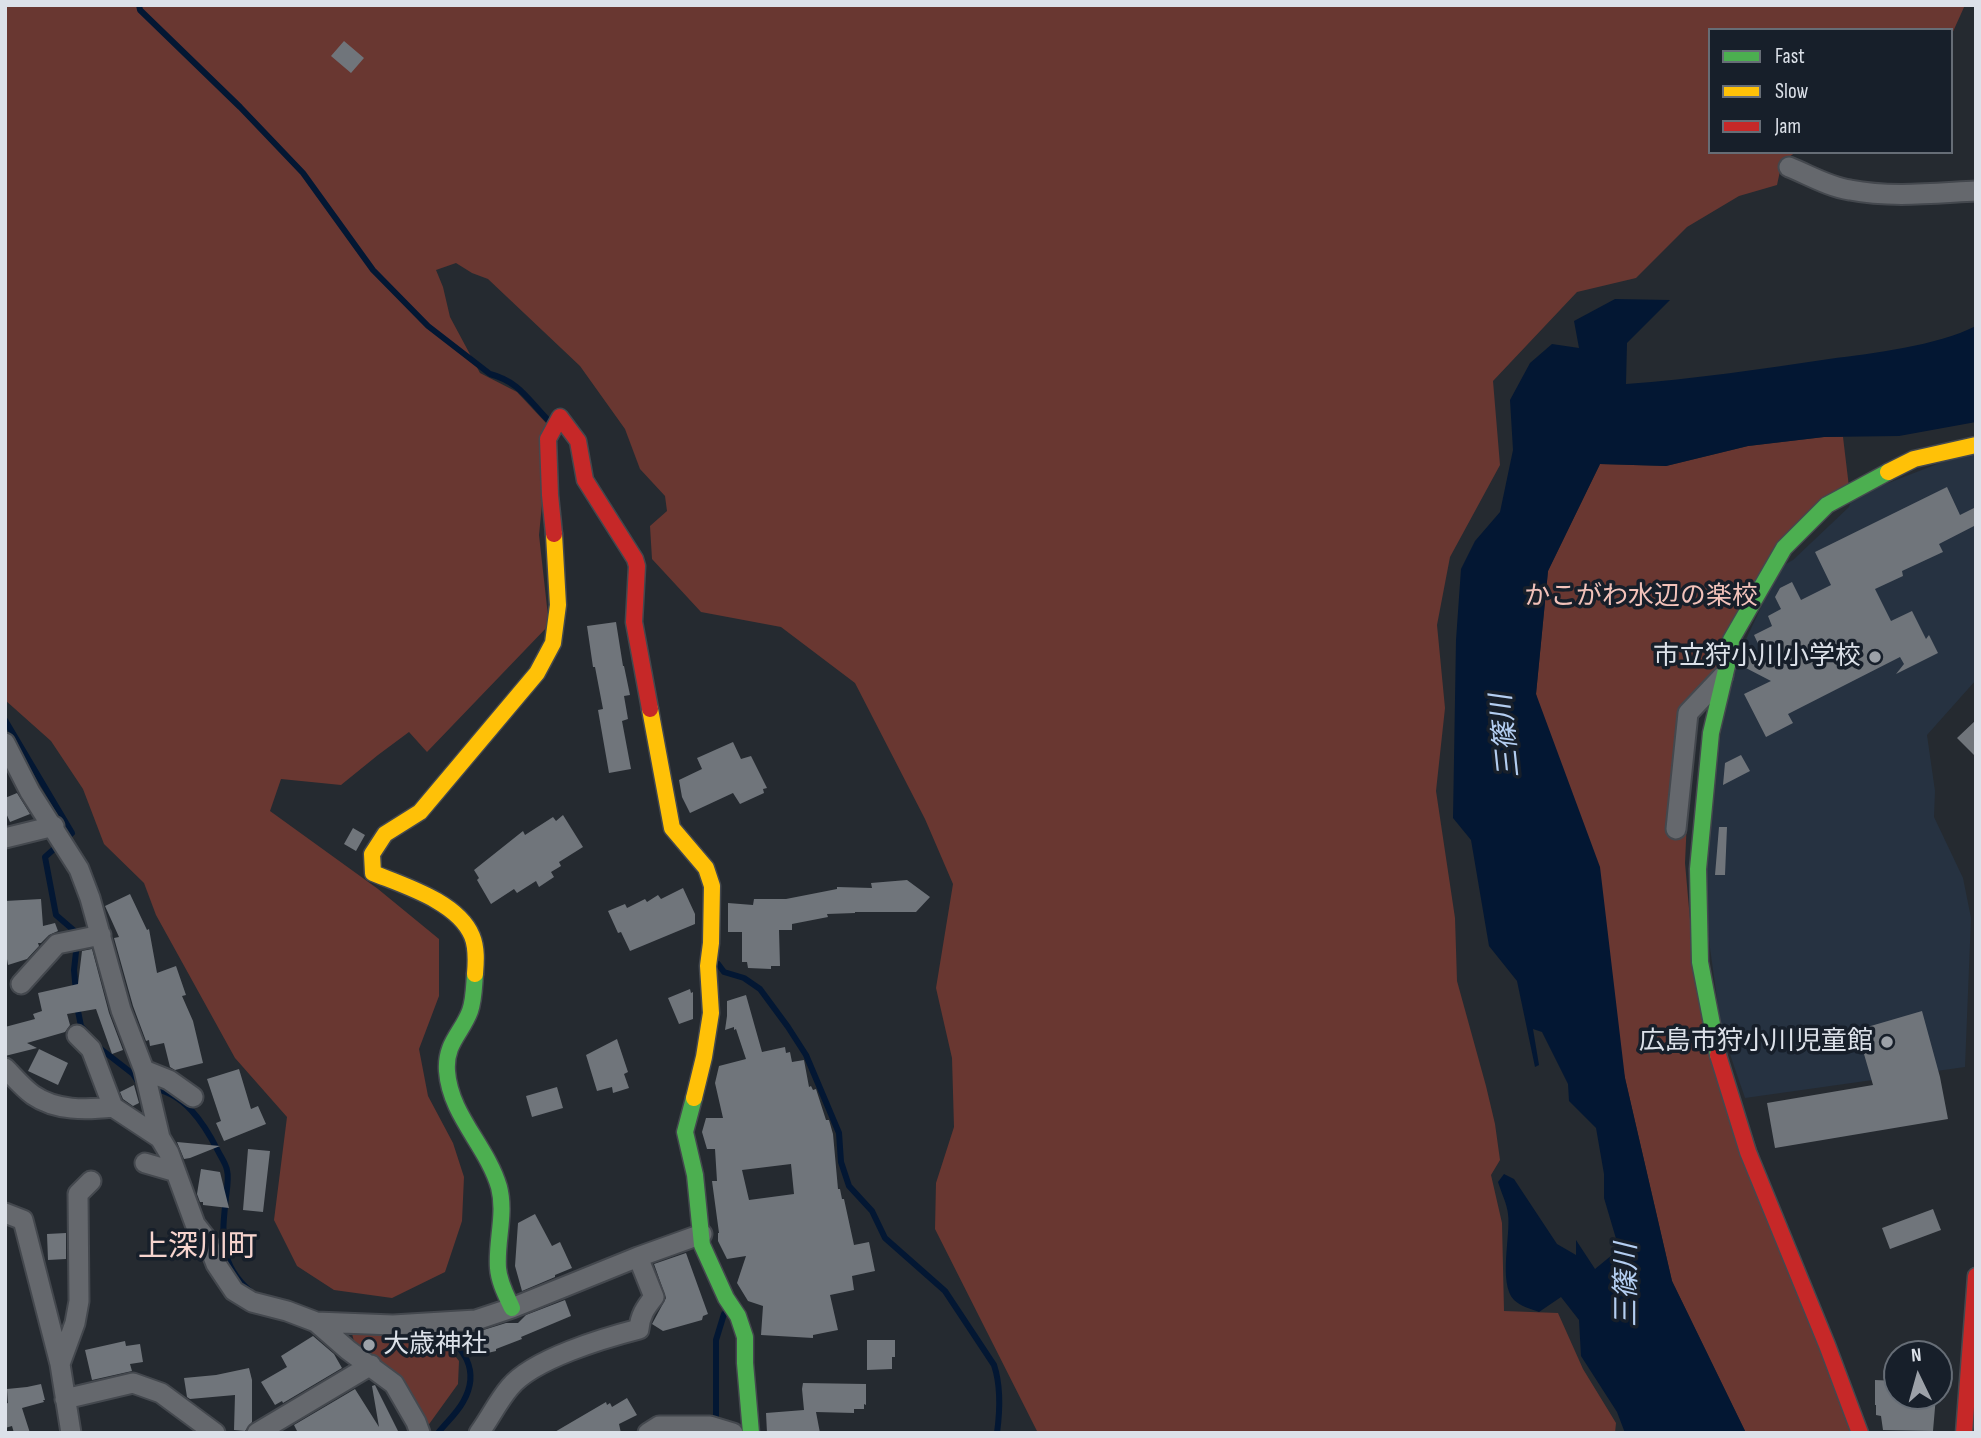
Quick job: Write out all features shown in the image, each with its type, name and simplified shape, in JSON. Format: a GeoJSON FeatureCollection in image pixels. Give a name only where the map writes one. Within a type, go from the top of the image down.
{"type":"FeatureCollection","features":[{"type":"Feature","properties":{"kind":"street"},"geometry":{"type":"LineString","coordinates":[[1789,166],[1825,183],[1848,190],[1871,193],[1976,191]]}},
{"type":"Feature","properties":{"kind":"street"},"geometry":{"type":"LineString","coordinates":[[512,1308],[498,1269],[503,1213],[500,1190],[484,1153],[451,1096],[447,1072],[447,1057],[457,1032],[468,1016],[476,948],[470,930],[446,907],[373,873],[372,854],[385,834],[420,812],[537,673],[553,643],[557,592],[550,495],[552,432],[560,417],[578,441],[585,480],[635,559],[637,566],[634,622],[669,819],[673,828],[706,868],[712,886],[708,966],[710,1013],[704,1057],[685,1132],[695,1175],[702,1245],[726,1298],[738,1315],[745,1337],[751,1433]]}},
{"type":"Feature","properties":{"kind":"street"},"geometry":{"type":"LineString","coordinates":[[1860,1433],[1748,1152],[1715,1044],[1700,962],[1698,869],[1711,733],[1731,640],[1784,548],[1827,505],[1873,479],[1914,459],[1976,445]]}},
{"type":"Feature","properties":{"kind":"street"},"geometry":{"type":"LineString","coordinates":[[1676,829],[1689,713],[1725,674]]}},
{"type":"Feature","properties":{"kind":"street"},"geometry":{"type":"LineString","coordinates":[[5,743],[30,792],[79,869],[101,935],[121,1010],[144,1070],[160,1138],[195,1224],[206,1238],[216,1264],[234,1291],[252,1302],[316,1322],[393,1325],[476,1320],[702,1234]]}},
{"type":"Feature","properties":{"kind":"street"},"geometry":{"type":"LineString","coordinates":[[5,838],[54,826]]}},
{"type":"Feature","properties":{"kind":"street"},"geometry":{"type":"LineString","coordinates":[[21,984],[57,944],[101,935]]}},
{"type":"Feature","properties":{"kind":"street"},"geometry":{"type":"LineString","coordinates":[[77,1035],[91,1049],[113,1107],[160,1138]]}},
{"type":"Feature","properties":{"kind":"street"},"geometry":{"type":"LineString","coordinates":[[5,1068],[32,1095],[48,1103],[66,1108],[113,1107]]}},
{"type":"Feature","properties":{"kind":"street"},"geometry":{"type":"LineString","coordinates":[[144,1070],[169,1080],[192,1097]]}},
{"type":"Feature","properties":{"kind":"street"},"geometry":{"type":"LineString","coordinates":[[145,1163],[176,1172]]}},
{"type":"Feature","properties":{"kind":"street"},"geometry":{"type":"LineString","coordinates":[[60,1364],[75,1323],[79,1301],[78,1194],[91,1181]]}},
{"type":"Feature","properties":{"kind":"street"},"geometry":{"type":"LineString","coordinates":[[5,1213],[23,1220],[60,1364],[71,1433]]}},
{"type":"Feature","properties":{"kind":"street"},"geometry":{"type":"LineString","coordinates":[[479,1433],[511,1385],[534,1368],[594,1343],[639,1329],[643,1312],[654,1297],[638,1257]]}},
{"type":"Feature","properties":{"kind":"street"},"geometry":{"type":"LineString","coordinates":[[1964,1433],[1976,1276]]}},
{"type":"Feature","properties":{"kind":"street"},"geometry":{"type":"LineString","coordinates":[[316,1322],[394,1384],[420,1433]]}},
{"type":"Feature","properties":{"kind":"street"},"geometry":{"type":"LineString","coordinates":[[257,1433],[370,1366]]}},
{"type":"Feature","properties":{"kind":"street"},"geometry":{"type":"LineString","coordinates":[[65,1399],[134,1383],[161,1392],[215,1433]]}},
{"type":"Feature","properties":{"kind":"street"},"geometry":{"type":"LineString","coordinates":[[648,1433],[659,1426],[710,1426],[733,1433]]}},
{"type":"Feature","properties":{"kind":"shaded area"},"geometry":{"type":"Polygon","coordinates":[[[1976,449],[1976,680],[1927,735],[1935,791],[1934,817],[1963,878],[1971,918],[1965,1067],[1745,1098],[1721,1028],[1707,926],[1706,820],[1732,669],[1780,567],[1793,560],[1849,507],[1852,497],[1976,449]]]}},
{"type":"Feature","properties":{"kind":"green space"},"geometry":{"type":"Polygon","coordinates":[[[5,5],[1965,5],[1953,32],[1953,28],[1708,28],[1708,154],[1793,154],[1782,162],[1777,185],[1739,196],[1687,227],[1636,278],[1577,292],[1493,381],[1500,465],[1450,557],[1437,625],[1445,708],[1436,791],[1455,918],[1457,981],[1495,1124],[1500,1160],[1491,1175],[1502,1223],[1504,1311],[1558,1313],[1583,1369],[1616,1423],[1615,1433],[1038,1433],[935,1229],[936,1183],[954,1127],[952,1058],[936,988],[953,884],[925,819],[855,683],[781,627],[701,612],[652,559],[650,526],[667,511],[665,496],[640,469],[625,429],[580,366],[488,279],[456,263],[436,270],[450,317],[480,373],[517,392],[546,423],[545,474],[539,535],[549,625],[427,752],[409,732],[341,785],[281,779],[270,811],[378,889],[439,939],[439,996],[419,1049],[428,1096],[453,1143],[464,1177],[462,1221],[445,1272],[392,1298],[334,1290],[297,1266],[274,1220],[287,1117],[235,1058],[156,915],[144,883],[104,844],[83,789],[51,741],[5,700],[5,5]]]}},
{"type":"Feature","properties":{"kind":"green space","name":"かこがわ水辺の楽校"},"geometry":{"type":"Polygon","coordinates":[[[1843,437],[1849,487],[1743,599],[1691,731],[1685,863],[1694,965],[1854,1433],[1746,1433],[1672,1281],[1536,694],[1548,571],[1600,464],[1666,466],[1748,446],[1843,437]]]}},
{"type":"Feature","properties":{"kind":"green space"},"geometry":{"type":"Polygon","coordinates":[[[433,1328],[459,1361],[458,1384],[427,1427],[355,1345],[351,1330],[433,1328]]]}},
{"type":"Feature","properties":{"kind":"water","name":"三篠川"},"geometry":{"type":"Polygon","coordinates":[[[1615,299],[1670,300],[1627,343],[1626,384],[1885,351],[1924,344],[1976,326],[1976,422],[1899,436],[1824,437],[1748,446],[1666,466],[1600,464],[1548,571],[1536,694],[1600,867],[1625,1078],[1672,1281],[1746,1433],[1625,1433],[1617,1412],[1581,1356],[1579,1320],[1561,1297],[1539,1312],[1516,1302],[1509,1292],[1506,1271],[1508,1214],[1498,1182],[1504,1174],[1514,1179],[1557,1244],[1576,1255],[1576,1240],[1595,1269],[1612,1255],[1617,1242],[1604,1198],[1604,1174],[1596,1128],[1569,1101],[1568,1084],[1542,1032],[1533,1029],[1539,1065],[1535,1067],[1517,981],[1489,946],[1471,840],[1453,818],[1456,640],[1461,569],[1475,541],[1500,512],[1513,450],[1510,400],[1530,363],[1552,344],[1579,348],[1574,321],[1615,299]]]}},
{"type":"Feature","properties":{"kind":"building"},"geometry":{"type":"Polygon","coordinates":[[[344,41],[364,58],[351,73],[331,56],[344,41]]]}},
{"type":"Feature","properties":{"kind":"building"},"geometry":{"type":"Polygon","coordinates":[[[1947,487],[1960,515],[1976,507],[1976,525],[1939,544],[1943,552],[1902,571],[1903,576],[1875,589],[1891,621],[1912,611],[1926,639],[1929,635],[1938,653],[1896,674],[1904,664],[1900,657],[1788,714],[1793,723],[1766,737],[1744,694],[1771,681],[1744,667],[1747,652],[1767,663],[1754,635],[1772,626],[1768,616],[1781,609],[1775,597],[1780,588],[1792,582],[1801,600],[1831,585],[1815,552],[1947,487]]]}},
{"type":"Feature","properties":{"kind":"building"},"geometry":{"type":"Polygon","coordinates":[[[616,622],[630,695],[624,696],[628,719],[622,721],[631,769],[609,773],[598,710],[603,709],[587,626],[616,622]]]}},
{"type":"Feature","properties":{"kind":"building"},"geometry":{"type":"Polygon","coordinates":[[[1976,720],[1976,757],[1957,738],[1976,720]]]}},
{"type":"Feature","properties":{"kind":"building"},"geometry":{"type":"Polygon","coordinates":[[[733,742],[741,759],[751,756],[767,788],[763,789],[764,793],[740,804],[733,793],[690,813],[682,797],[679,780],[702,769],[697,758],[733,742]]]}},
{"type":"Feature","properties":{"kind":"building"},"geometry":{"type":"Polygon","coordinates":[[[1741,755],[1750,771],[1723,785],[1725,763],[1741,755]]]}},
{"type":"Feature","properties":{"kind":"building"},"geometry":{"type":"Polygon","coordinates":[[[17,793],[30,814],[10,822],[5,811],[5,798],[17,793]]]}},
{"type":"Feature","properties":{"kind":"building"},"geometry":{"type":"Polygon","coordinates":[[[563,815],[583,847],[559,862],[561,866],[551,872],[554,877],[539,887],[536,881],[517,893],[514,889],[491,904],[474,870],[523,831],[525,835],[553,817],[556,821],[563,815]]]}},
{"type":"Feature","properties":{"kind":"building"},"geometry":{"type":"Polygon","coordinates":[[[1719,827],[1727,827],[1725,875],[1715,875],[1719,827]]]}},
{"type":"Feature","properties":{"kind":"building"},"geometry":{"type":"Polygon","coordinates":[[[353,828],[365,835],[356,851],[344,844],[353,828]]]}},
{"type":"Feature","properties":{"kind":"building"},"geometry":{"type":"Polygon","coordinates":[[[907,880],[930,897],[916,912],[827,914],[828,917],[792,924],[792,930],[779,930],[780,966],[771,966],[771,969],[748,968],[747,962],[742,962],[742,932],[728,932],[728,903],[753,905],[754,899],[786,899],[837,887],[872,888],[871,883],[907,880]]]}},
{"type":"Feature","properties":{"kind":"building"},"geometry":{"type":"Polygon","coordinates":[[[683,888],[695,914],[695,924],[630,951],[608,911],[625,904],[627,908],[645,899],[647,902],[658,895],[661,899],[683,888]]]}},
{"type":"Feature","properties":{"kind":"building"},"geometry":{"type":"Polygon","coordinates":[[[130,894],[147,930],[149,929],[157,973],[176,966],[186,995],[182,996],[193,1021],[203,1063],[175,1070],[170,1067],[164,1043],[150,1046],[149,1040],[146,1041],[114,938],[119,937],[105,906],[130,894]]]}},
{"type":"Feature","properties":{"kind":"building"},"geometry":{"type":"Polygon","coordinates":[[[41,899],[43,926],[55,923],[58,931],[38,943],[39,946],[27,959],[8,965],[5,947],[5,901],[41,899]]]}},
{"type":"Feature","properties":{"kind":"building"},"geometry":{"type":"Polygon","coordinates":[[[92,949],[109,1013],[123,1050],[112,1054],[96,1009],[67,1014],[70,1025],[65,1032],[27,1043],[37,1048],[5,1056],[5,1027],[35,1019],[33,1014],[42,1011],[38,993],[78,984],[82,951],[92,949]]]}},
{"type":"Feature","properties":{"kind":"building"},"geometry":{"type":"Polygon","coordinates":[[[690,989],[691,993],[693,992],[693,1019],[679,1024],[668,998],[690,989]]]}},
{"type":"Feature","properties":{"kind":"building"},"geometry":{"type":"Polygon","coordinates":[[[746,995],[762,1052],[785,1047],[786,1053],[790,1052],[792,1062],[804,1060],[809,1087],[816,1089],[833,1134],[838,1189],[844,1199],[854,1245],[869,1242],[875,1271],[852,1276],[854,1290],[830,1295],[838,1330],[813,1335],[813,1338],[761,1335],[763,1306],[748,1301],[737,1283],[746,1256],[727,1259],[718,1241],[712,1181],[717,1181],[715,1149],[707,1149],[702,1132],[706,1118],[723,1118],[715,1083],[719,1066],[746,1059],[736,1029],[734,1030],[734,1027],[725,1030],[727,1001],[746,995]],[[791,1164],[742,1170],[749,1200],[794,1194],[791,1164]]]}},
{"type":"Feature","properties":{"kind":"building"},"geometry":{"type":"Polygon","coordinates":[[[1922,1011],[1948,1119],[1775,1148],[1767,1103],[1873,1085],[1857,1030],[1922,1011]]]}},
{"type":"Feature","properties":{"kind":"building"},"geometry":{"type":"Polygon","coordinates":[[[617,1039],[628,1072],[624,1074],[629,1088],[613,1093],[612,1087],[597,1091],[586,1055],[617,1039]]]}},
{"type":"Feature","properties":{"kind":"building"},"geometry":{"type":"Polygon","coordinates":[[[39,1049],[68,1063],[58,1085],[28,1071],[39,1049]]]}},
{"type":"Feature","properties":{"kind":"building"},"geometry":{"type":"Polygon","coordinates":[[[239,1069],[251,1109],[258,1106],[266,1124],[224,1141],[216,1123],[221,1121],[207,1079],[239,1069]]]}},
{"type":"Feature","properties":{"kind":"building"},"geometry":{"type":"Polygon","coordinates":[[[134,1085],[139,1103],[133,1106],[123,1099],[120,1092],[134,1085]]]}},
{"type":"Feature","properties":{"kind":"building"},"geometry":{"type":"Polygon","coordinates":[[[557,1087],[563,1108],[532,1117],[526,1096],[557,1087]]]}},
{"type":"Feature","properties":{"kind":"building"},"geometry":{"type":"Polygon","coordinates":[[[177,1142],[220,1146],[184,1159],[177,1142]]]}},
{"type":"Feature","properties":{"kind":"building"},"geometry":{"type":"Polygon","coordinates":[[[248,1149],[270,1151],[263,1212],[243,1210],[248,1149]]]}},
{"type":"Feature","properties":{"kind":"building"},"geometry":{"type":"Polygon","coordinates":[[[201,1169],[220,1172],[229,1208],[203,1205],[203,1202],[200,1202],[197,1194],[201,1169]]]}},
{"type":"Feature","properties":{"kind":"building"},"geometry":{"type":"Polygon","coordinates":[[[1933,1209],[1941,1230],[1890,1249],[1882,1228],[1933,1209]]]}},
{"type":"Feature","properties":{"kind":"building"},"geometry":{"type":"Polygon","coordinates":[[[535,1214],[552,1246],[560,1242],[572,1268],[522,1291],[515,1266],[518,1223],[535,1214]]]}},
{"type":"Feature","properties":{"kind":"building"},"geometry":{"type":"Polygon","coordinates":[[[66,1233],[66,1259],[48,1260],[47,1234],[66,1233]]]}},
{"type":"Feature","properties":{"kind":"building"},"geometry":{"type":"Polygon","coordinates":[[[686,1253],[708,1314],[703,1316],[702,1320],[663,1331],[652,1324],[666,1298],[654,1264],[686,1253]]]}},
{"type":"Feature","properties":{"kind":"building"},"geometry":{"type":"Polygon","coordinates":[[[565,1300],[571,1316],[521,1337],[522,1339],[496,1351],[475,1356],[471,1340],[478,1335],[477,1332],[506,1323],[518,1323],[526,1315],[565,1300]]]}},
{"type":"Feature","properties":{"kind":"building"},"geometry":{"type":"Polygon","coordinates":[[[313,1336],[334,1354],[342,1368],[283,1403],[282,1401],[275,1405],[261,1382],[287,1367],[281,1356],[313,1336]]]}},
{"type":"Feature","properties":{"kind":"building"},"geometry":{"type":"Polygon","coordinates":[[[867,1340],[895,1340],[892,1369],[867,1370],[867,1340]]]}},
{"type":"Feature","properties":{"kind":"building"},"geometry":{"type":"Polygon","coordinates":[[[125,1341],[126,1346],[140,1344],[143,1362],[130,1364],[132,1371],[92,1380],[85,1350],[125,1341]]]}},
{"type":"Feature","properties":{"kind":"building"},"geometry":{"type":"Polygon","coordinates":[[[249,1368],[252,1380],[252,1422],[245,1431],[234,1430],[235,1395],[190,1399],[187,1397],[184,1378],[249,1368]]]}},
{"type":"Feature","properties":{"kind":"building"},"geometry":{"type":"Polygon","coordinates":[[[1875,1380],[1883,1380],[1883,1410],[1935,1410],[1933,1431],[1883,1430],[1881,1416],[1876,1415],[1875,1380]]]}},
{"type":"Feature","properties":{"kind":"building"},"geometry":{"type":"Polygon","coordinates":[[[803,1383],[866,1384],[866,1405],[864,1404],[864,1409],[854,1409],[854,1413],[816,1412],[820,1433],[767,1433],[766,1413],[804,1410],[803,1383]]]}},
{"type":"Feature","properties":{"kind":"building"},"geometry":{"type":"Polygon","coordinates":[[[41,1384],[44,1402],[22,1408],[30,1433],[14,1433],[12,1426],[5,1428],[7,1389],[41,1384]]]}},
{"type":"Feature","properties":{"kind":"building"},"geometry":{"type":"Polygon","coordinates":[[[375,1385],[399,1433],[298,1433],[294,1425],[355,1389],[379,1427],[372,1386],[375,1385]]]}},
{"type":"Feature","properties":{"kind":"building"},"geometry":{"type":"Polygon","coordinates":[[[627,1398],[637,1415],[619,1424],[621,1433],[553,1433],[606,1402],[612,1407],[627,1398]]]}},
{"type":"Feature","properties":{"kind":"waterway"},"geometry":{"type":"LineString","coordinates":[[139,5],[140,10],[240,107],[303,173],[373,270],[428,326],[490,374],[516,387],[549,421]]}},
{"type":"Feature","properties":{"kind":"waterway"},"geometry":{"type":"LineString","coordinates":[[5,720],[72,833],[45,857],[56,915],[78,934],[74,970],[76,992]]}},
{"type":"Feature","properties":{"kind":"waterway"},"geometry":{"type":"LineString","coordinates":[[718,964],[724,972],[744,978],[760,989],[788,1027],[806,1055],[839,1133],[841,1162],[849,1186],[872,1211],[885,1238],[945,1291],[994,1365],[999,1399],[997,1433]]}},
{"type":"Feature","properties":{"kind":"waterway"},"geometry":{"type":"LineString","coordinates":[[77,1006],[81,1026],[86,1032]]}},
{"type":"Feature","properties":{"kind":"waterway"},"geometry":{"type":"LineString","coordinates":[[97,1046],[133,1074],[140,1085]]}},
{"type":"Feature","properties":{"kind":"waterway"},"geometry":{"type":"LineString","coordinates":[[150,1088],[173,1095],[191,1110],[225,1163],[228,1176],[224,1248],[232,1270],[250,1291]]}},
{"type":"Feature","properties":{"kind":"waterway"},"geometry":{"type":"LineString","coordinates":[[716,1424],[716,1340],[724,1314]]}},
{"type":"Feature","properties":{"kind":"waterway"},"geometry":{"type":"LineString","coordinates":[[438,1433],[461,1406],[470,1379],[470,1369],[462,1351],[439,1326]]}},
{"type":"Feature","properties":{"kind":"traffic: fast"},"geometry":{"type":"LineString","coordinates":[[1718,1055],[1700,962],[1698,869],[1711,733],[1731,640],[1784,548],[1827,505],[1888,472]]}},
{"type":"Feature","properties":{"kind":"traffic: fast"},"geometry":{"type":"LineString","coordinates":[[475,974],[471,1007],[451,1046],[447,1071],[455,1102],[499,1187],[502,1207],[498,1268],[501,1283],[512,1308]]}},
{"type":"Feature","properties":{"kind":"traffic: fast"},"geometry":{"type":"LineString","coordinates":[[694,1098],[685,1132],[695,1175],[702,1245],[726,1298],[738,1316],[745,1337],[751,1433]]}},
{"type":"Feature","properties":{"kind":"traffic: slow"},"geometry":{"type":"LineString","coordinates":[[1888,472],[1914,459],[1976,445]]}},
{"type":"Feature","properties":{"kind":"traffic: slow"},"geometry":{"type":"LineString","coordinates":[[475,974],[475,945],[465,924],[429,897],[373,873],[372,854],[385,834],[420,812],[537,673],[553,643],[558,605],[554,534]]}},
{"type":"Feature","properties":{"kind":"traffic: slow"},"geometry":{"type":"LineString","coordinates":[[650,709],[672,828],[706,868],[712,886],[708,966],[711,1013],[694,1098]]}},
{"type":"Feature","properties":{"kind":"traffic: jam"},"geometry":{"type":"LineString","coordinates":[[554,534],[548,439],[560,417],[578,441],[585,480],[635,559],[637,566],[634,622],[650,709]]}},
{"type":"Feature","properties":{"kind":"traffic: jam"},"geometry":{"type":"LineString","coordinates":[[1718,1055],[1748,1152],[1860,1433]]}},
{"type":"Feature","properties":{"kind":"traffic: jam"},"geometry":{"type":"LineString","coordinates":[[1964,1433],[1976,1276]]}},
{"type":"Feature","properties":{"kind":"place","name":"市立狩小川小学校"},"geometry":{"type":"Point","coordinates":[1875,657]}},
{"type":"Feature","properties":{"kind":"place","name":"広島市狩小川児童館"},"geometry":{"type":"Point","coordinates":[1887,1042]}},
{"type":"Feature","properties":{"kind":"place","name":"大歳神社"},"geometry":{"type":"Point","coordinates":[369,1345]}},
{"type":"Feature","properties":{"kind":"district","name":"上深川町"},"geometry":{"type":"Point","coordinates":[198,1248]}}]}
